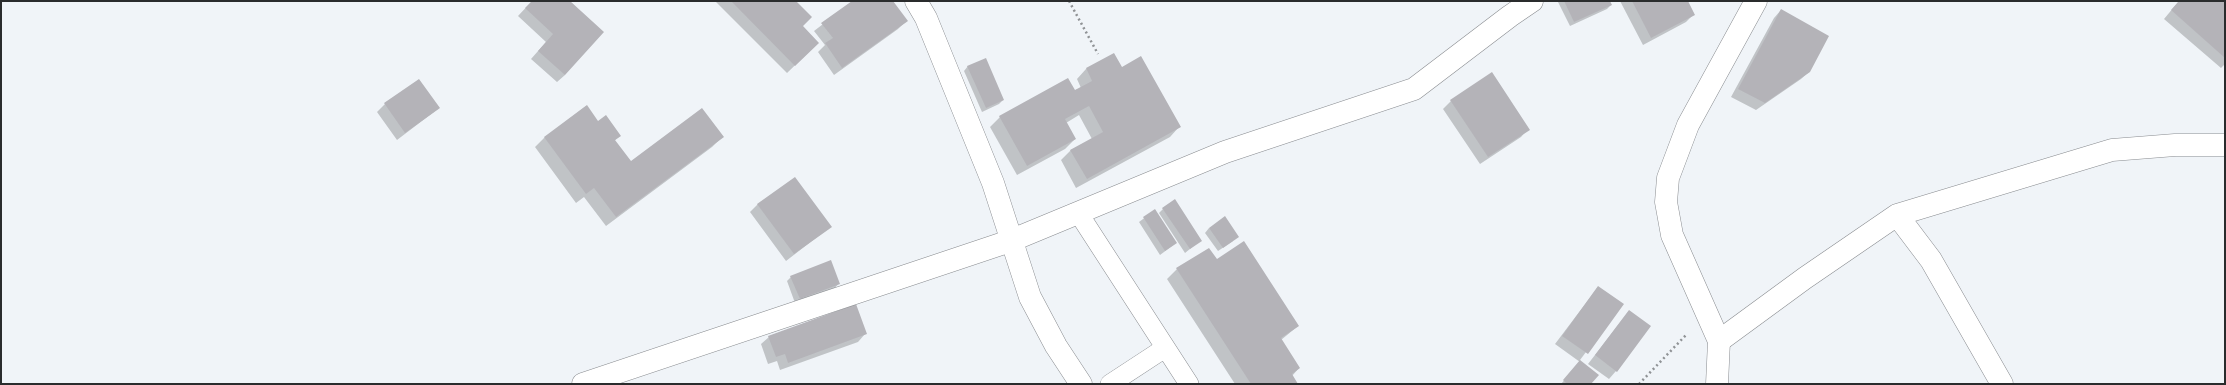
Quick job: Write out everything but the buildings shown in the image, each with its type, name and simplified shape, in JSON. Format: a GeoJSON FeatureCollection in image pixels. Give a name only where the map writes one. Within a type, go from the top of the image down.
{"type":"FeatureCollection","features":[{"type":"Feature","properties":{"kind":"street"},"geometry":{"type":"LineString","coordinates":[[916,1],[926,18],[993,183],[1010,241],[1030,297],[1056,346],[1081,384]]}},
{"type":"Feature","properties":{"kind":"street"},"geometry":{"type":"LineString","coordinates":[[584,384],[1010,241],[1079,214],[1225,152],[1414,89],[1532,1]]}},
{"type":"Feature","properties":{"kind":"street"},"geometry":{"type":"LineString","coordinates":[[1717,384],[1719,341],[1672,235],[1666,202],[1668,178],[1688,125],[1756,1]]}},
{"type":"Feature","properties":{"kind":"street"},"geometry":{"type":"LineString","coordinates":[[1719,341],[1805,278],[1897,215],[2112,150],[2175,145],[2225,145]]}},
{"type":"Feature","properties":{"kind":"street"},"geometry":{"type":"LineString","coordinates":[[1897,215],[1931,260],[2002,384]]}},
{"type":"Feature","properties":{"kind":"lane"},"geometry":{"type":"LineString","coordinates":[[1079,214],[1189,384]]}},
{"type":"Feature","properties":{"kind":"lane"},"geometry":{"type":"LineString","coordinates":[[1110,384],[1165,348]]}},
{"type":"Feature","properties":{"kind":"path"},"geometry":{"type":"LineString","coordinates":[[1068,1],[1098,54]]}},
{"type":"Feature","properties":{"kind":"path"},"geometry":{"type":"LineString","coordinates":[[1639,384],[1707,313]]}}]}
